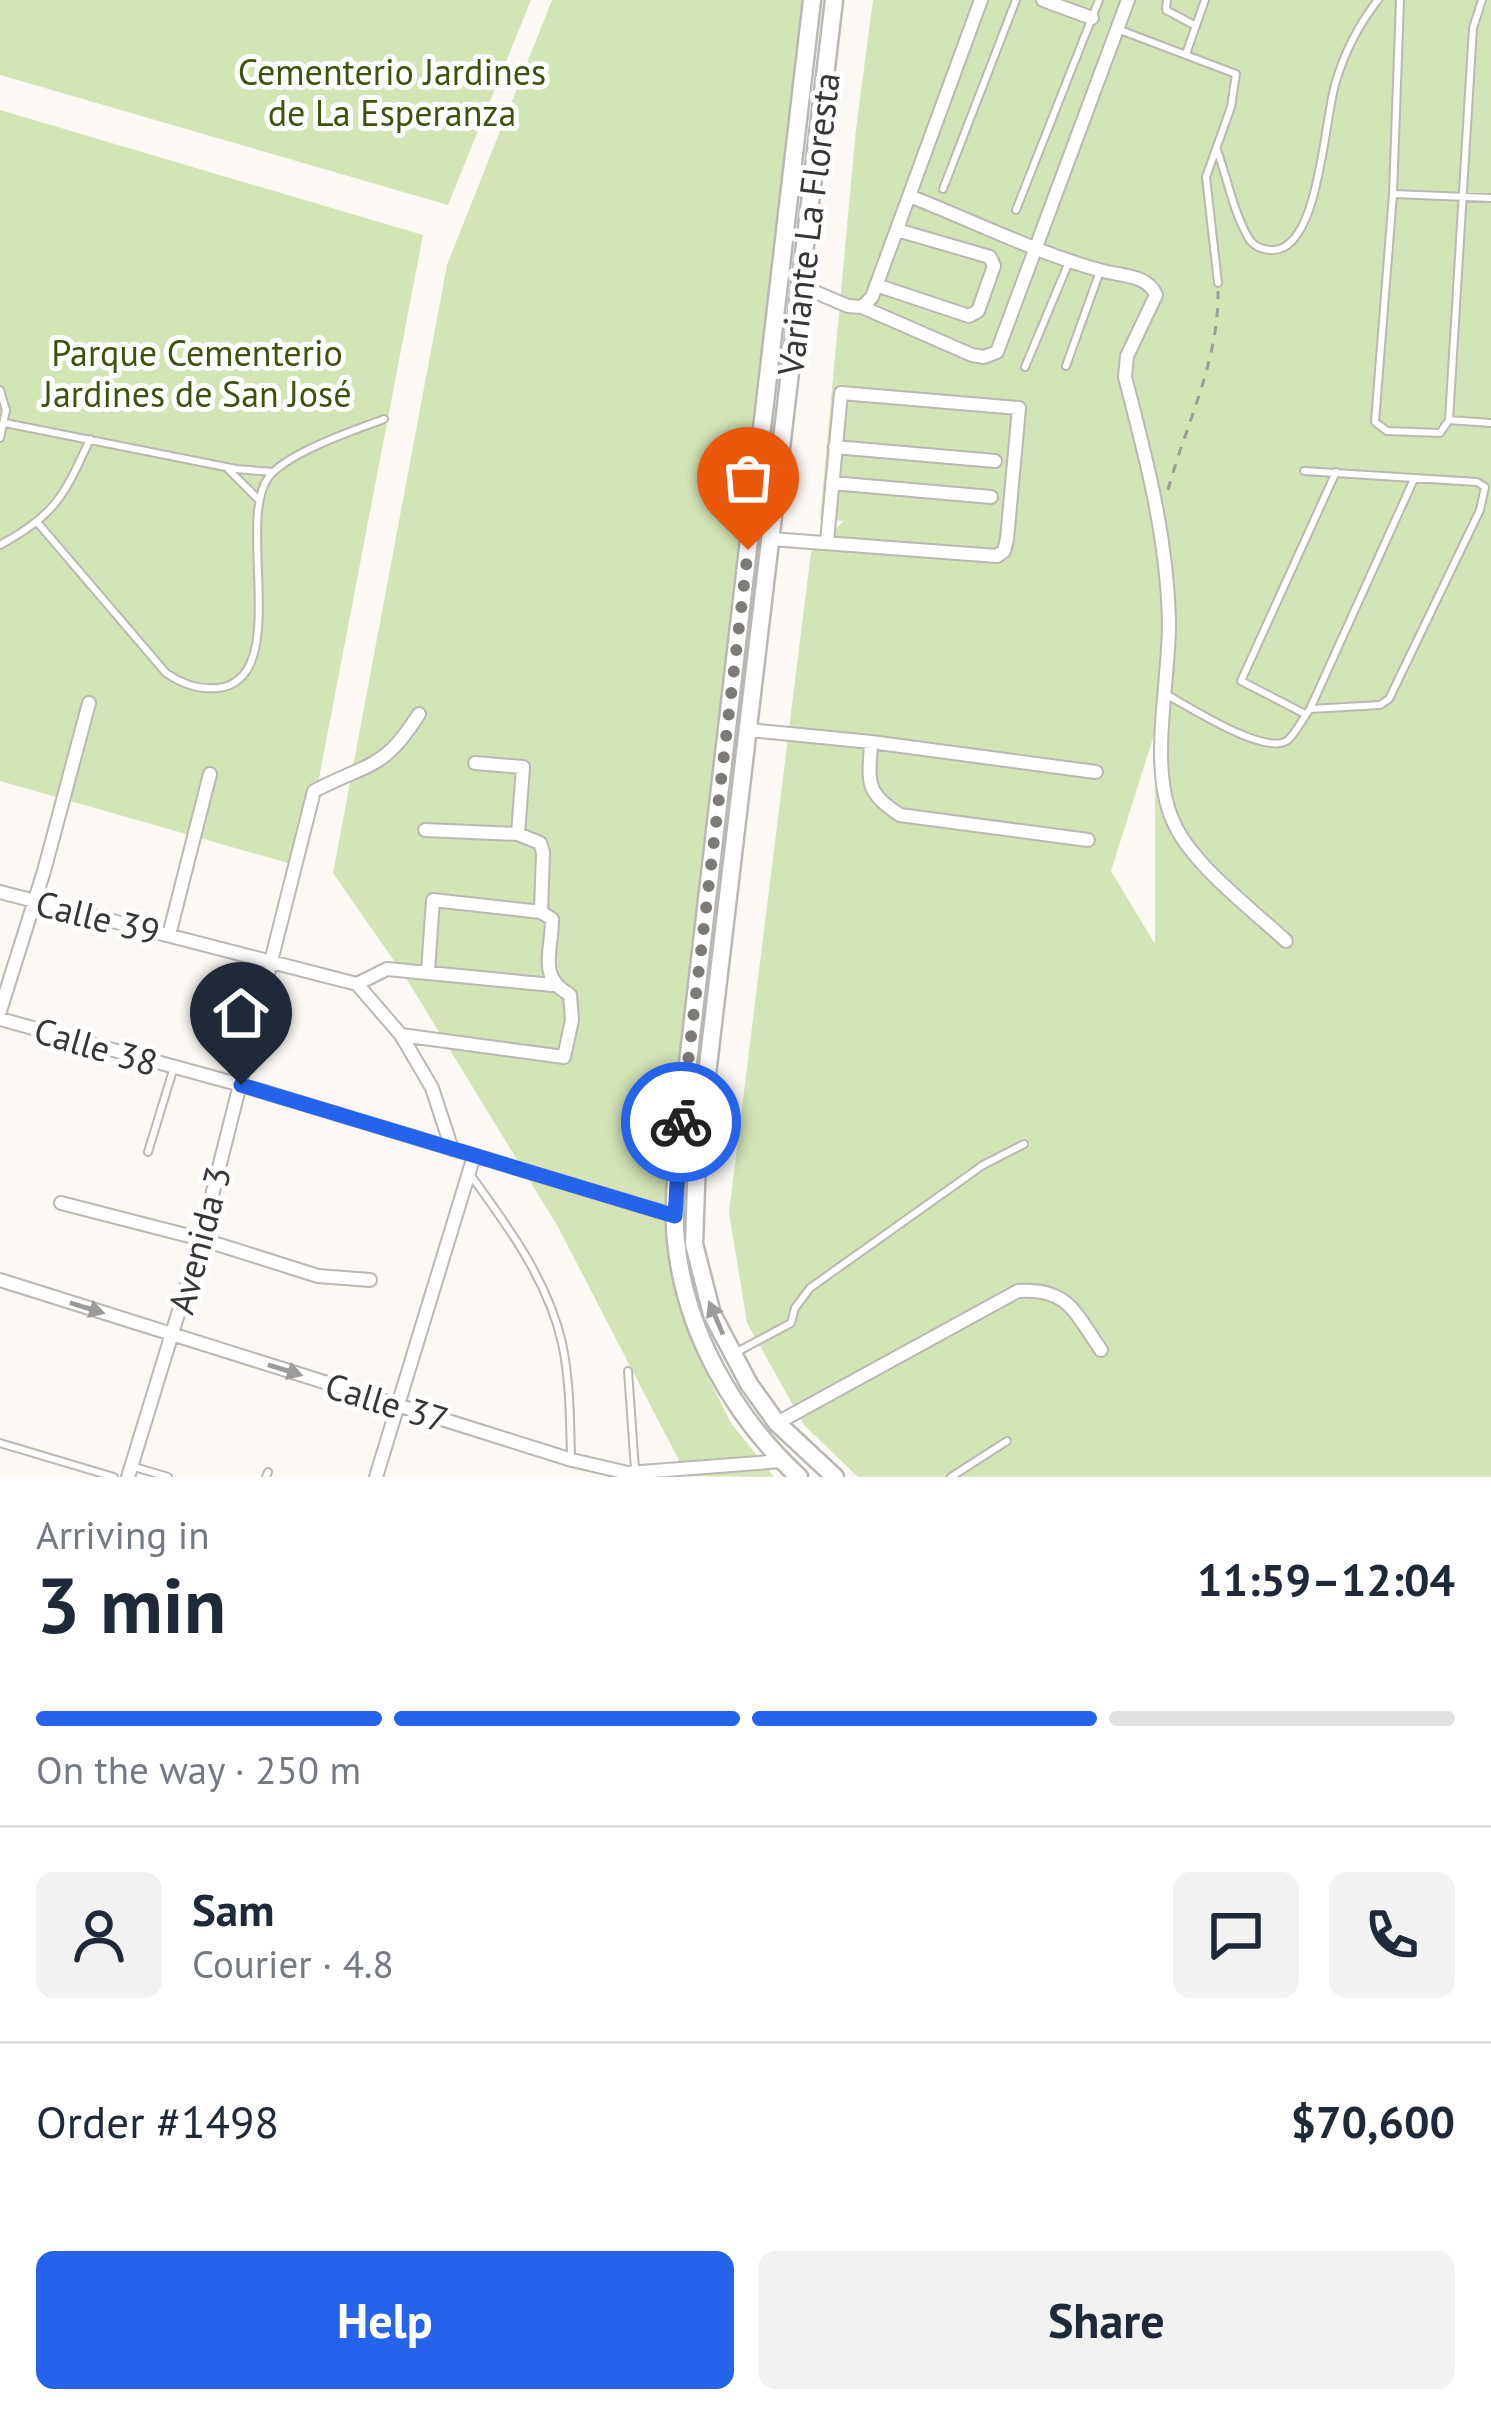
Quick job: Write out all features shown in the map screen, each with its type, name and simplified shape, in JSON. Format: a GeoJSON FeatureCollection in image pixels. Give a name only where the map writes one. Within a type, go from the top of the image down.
{"type":"FeatureCollection","features":[{"type":"Feature","properties":{"kind":"main road","name":"Variante La Floresta"},"geometry":{"type":"LineString","coordinates":[[791,1471],[731,1399],[696,1325],[683,1286],[675,1216],[677,1157],[812,0]]}},
{"type":"Feature","properties":{"kind":"main road","name":"Variante La Floresta"},"geometry":{"type":"LineString","coordinates":[[834,0],[697,1159],[694,1244],[712,1314],[732,1355],[777,1423],[835,1477]]}},
{"type":"Feature","properties":{"kind":"main road"},"geometry":{"type":"LineString","coordinates":[[748,550],[770,547]]}},
{"type":"Feature","properties":{"kind":"main road"},"geometry":{"type":"LineString","coordinates":[[677,1157],[697,1159]]}},
{"type":"Feature","properties":{"kind":"street"},"geometry":{"type":"LineString","coordinates":[[862,307],[877,285],[981,0]]}},
{"type":"Feature","properties":{"kind":"street"},"geometry":{"type":"LineString","coordinates":[[1043,0],[1092,18]]}},
{"type":"Feature","properties":{"kind":"street"},"geometry":{"type":"LineString","coordinates":[[801,286],[972,355],[993,355],[1000,348],[1128,0]]}},
{"type":"Feature","properties":{"kind":"street"},"geometry":{"type":"LineString","coordinates":[[910,196],[1153,287],[1156,295],[1127,356],[1125,377],[1162,521],[1169,622],[1164,786],[1173,823],[1201,860],[1286,941]]}},
{"type":"Feature","properties":{"kind":"street"},"geometry":{"type":"LineString","coordinates":[[877,285],[969,316],[978,311],[994,266],[990,257],[897,230]]}},
{"type":"Feature","properties":{"kind":"street"},"geometry":{"type":"LineString","coordinates":[[770,547],[827,542],[997,556],[1004,551],[1019,408],[845,392],[839,396],[827,542]]}},
{"type":"Feature","properties":{"kind":"street"},"geometry":{"type":"LineString","coordinates":[[835,447],[995,461]]}},
{"type":"Feature","properties":{"kind":"street"},"geometry":{"type":"LineString","coordinates":[[832,483],[991,497]]}},
{"type":"Feature","properties":{"kind":"street"},"geometry":{"type":"LineString","coordinates":[[0,1015],[88,704]]}},
{"type":"Feature","properties":{"kind":"street","name":"Avenida 3"},"geometry":{"type":"LineString","coordinates":[[129,1472],[201,1239],[314,791],[380,762],[397,748],[419,714]]}},
{"type":"Feature","properties":{"kind":"street"},"geometry":{"type":"LineString","coordinates":[[748,730],[1096,772]]}},
{"type":"Feature","properties":{"kind":"street"},"geometry":{"type":"LineString","coordinates":[[872,742],[869,786],[879,802],[900,815],[1088,840]]}},
{"type":"Feature","properties":{"kind":"street"},"geometry":{"type":"LineString","coordinates":[[475,763],[523,767],[518,834]]}},
{"type":"Feature","properties":{"kind":"street"},"geometry":{"type":"LineString","coordinates":[[169,935],[210,774]]}},
{"type":"Feature","properties":{"kind":"street"},"geometry":{"type":"LineString","coordinates":[[424,830],[518,834],[540,843],[541,912]]}},
{"type":"Feature","properties":{"kind":"street","name":"Calle 39"},"geometry":{"type":"LineString","coordinates":[[0,892],[357,984]]}},
{"type":"Feature","properties":{"kind":"street"},"geometry":{"type":"LineString","coordinates":[[428,970],[433,900],[541,912],[552,919],[549,975],[553,985]]}},
{"type":"Feature","properties":{"kind":"street"},"geometry":{"type":"LineString","coordinates":[[401,1035],[564,1057],[572,1020],[570,995],[553,985],[428,970],[387,969],[357,984],[401,1035],[432,1088],[452,1149]]}},
{"type":"Feature","properties":{"kind":"street","name":"Calle 38"},"geometry":{"type":"LineString","coordinates":[[0,1015],[675,1216]]}},
{"type":"Feature","properties":{"kind":"street"},"geometry":{"type":"LineString","coordinates":[[376,1477],[475,1156]]}},
{"type":"Feature","properties":{"kind":"street"},"geometry":{"type":"LineString","coordinates":[[61,1203],[201,1239],[318,1276],[370,1280]]}},
{"type":"Feature","properties":{"kind":"street","name":"Calle 37"},"geometry":{"type":"LineString","coordinates":[[0,1280],[572,1460],[630,1474],[791,1471]]}},
{"type":"Feature","properties":{"kind":"street"},"geometry":{"type":"LineString","coordinates":[[777,1423],[1018,1291],[1043,1289],[1063,1297],[1101,1350]]}},
{"type":"Feature","properties":{"kind":"lane"},"geometry":{"type":"LineString","coordinates":[[944,188],[1016,0]]}},
{"type":"Feature","properties":{"kind":"lane"},"geometry":{"type":"LineString","coordinates":[[1016,211],[1099,0]]}},
{"type":"Feature","properties":{"kind":"lane"},"geometry":{"type":"LineString","coordinates":[[1167,0],[1171,15],[1196,26]]}},
{"type":"Feature","properties":{"kind":"lane"},"geometry":{"type":"LineString","coordinates":[[1186,54],[1205,0]]}},
{"type":"Feature","properties":{"kind":"lane"},"geometry":{"type":"LineString","coordinates":[[1217,150],[1248,238],[1263,250],[1290,244],[1313,205],[1327,110],[1344,56],[1378,0]]}},
{"type":"Feature","properties":{"kind":"lane"},"geometry":{"type":"LineString","coordinates":[[1400,0],[1393,194],[1375,422],[1387,431],[1440,433],[1449,420],[1473,28],[1482,0]]}},
{"type":"Feature","properties":{"kind":"lane"},"geometry":{"type":"LineString","coordinates":[[1117,29],[1232,70],[1237,79],[1206,177],[1218,284]]}},
{"type":"Feature","properties":{"kind":"lane"},"geometry":{"type":"LineString","coordinates":[[1393,194],[1491,198]]}},
{"type":"Feature","properties":{"kind":"lane"},"geometry":{"type":"LineString","coordinates":[[1025,368],[1071,259]]}},
{"type":"Feature","properties":{"kind":"lane"},"geometry":{"type":"LineString","coordinates":[[1066,365],[1100,270]]}},
{"type":"Feature","properties":{"kind":"lane"},"geometry":{"type":"LineString","coordinates":[[0,390],[5,423],[0,438]]}},
{"type":"Feature","properties":{"kind":"lane"},"geometry":{"type":"LineString","coordinates":[[5,423],[273,472],[384,419]]}},
{"type":"Feature","properties":{"kind":"lane"},"geometry":{"type":"LineString","coordinates":[[1449,420],[1491,423]]}},
{"type":"Feature","properties":{"kind":"lane"},"geometry":{"type":"LineString","coordinates":[[0,545],[37,522],[71,484],[90,439]]}},
{"type":"Feature","properties":{"kind":"lane"},"geometry":{"type":"LineString","coordinates":[[224,466],[260,500]]}},
{"type":"Feature","properties":{"kind":"lane"},"geometry":{"type":"LineString","coordinates":[[1304,471],[1336,472],[1414,479],[1478,482],[1488,487],[1389,699],[1380,705],[1308,712],[1240,680],[1336,472]]}},
{"type":"Feature","properties":{"kind":"lane"},"geometry":{"type":"LineString","coordinates":[[37,522],[166,673],[193,686],[220,688],[244,677],[255,654],[260,500],[273,472]]}},
{"type":"Feature","properties":{"kind":"lane"},"geometry":{"type":"LineString","coordinates":[[1164,693],[1258,741],[1283,743],[1308,712],[1414,479]]}},
{"type":"Feature","properties":{"kind":"lane"},"geometry":{"type":"LineString","coordinates":[[148,1152],[174,1067]]}},
{"type":"Feature","properties":{"kind":"lane"},"geometry":{"type":"LineString","coordinates":[[732,1355],[791,1323],[795,1308],[810,1288],[983,1165],[1024,1144]]}},
{"type":"Feature","properties":{"kind":"lane"},"geometry":{"type":"LineString","coordinates":[[470,1174],[514,1235],[542,1288],[561,1341],[572,1460]]}},
{"type":"Feature","properties":{"kind":"lane"},"geometry":{"type":"LineString","coordinates":[[628,1371],[630,1474]]}},
{"type":"Feature","properties":{"kind":"lane"},"geometry":{"type":"LineString","coordinates":[[951,1477],[1007,1441]]}},
{"type":"Feature","properties":{"kind":"lane"},"geometry":{"type":"LineString","coordinates":[[0,1443],[114,1477]]}},
{"type":"Feature","properties":{"kind":"lane"},"geometry":{"type":"LineString","coordinates":[[129,1472],[168,1477]]}},
{"type":"Feature","properties":{"kind":"path"},"geometry":{"type":"LineString","coordinates":[[1167,494],[1208,369],[1217,330],[1218,284]]}},
{"type":"Feature","properties":{"kind":"green space","name":"Cementerio Jardines de La Esperanza"},"geometry":{"type":"Polygon","coordinates":[[[0,0],[531,0],[448,205],[0,75],[0,0]]]}},
{"type":"Feature","properties":{"kind":"green space"},"geometry":{"type":"Polygon","coordinates":[[[552,0],[806,0],[687,1030],[679,1287],[700,1361],[731,1423],[774,1477],[687,1476],[558,1227],[406,978],[333,873],[447,265],[552,0]]]}},
{"type":"Feature","properties":{"kind":"green space"},"geometry":{"type":"Polygon","coordinates":[[[873,0],[1491,0],[1491,1477],[858,1477],[804,1425],[747,1323],[729,1212],[811,552],[844,521],[820,519],[856,129],[873,0]],[[1155,735],[1111,871],[1155,944],[1155,735]]]}},
{"type":"Feature","properties":{"kind":"green space","name":"Parque Cementerio Jardines de San José"},"geometry":{"type":"Polygon","coordinates":[[[0,110],[423,235],[302,867],[0,781],[0,110]]]}},
{"type":"Feature","properties":{"kind":"way so far"},"geometry":{"type":"LineString","coordinates":[[681,1122],[748,550]]}},
{"type":"Feature","properties":{"kind":"route"},"geometry":{"type":"LineString","coordinates":[[241,1085],[675,1216],[681,1122]]}}]}
